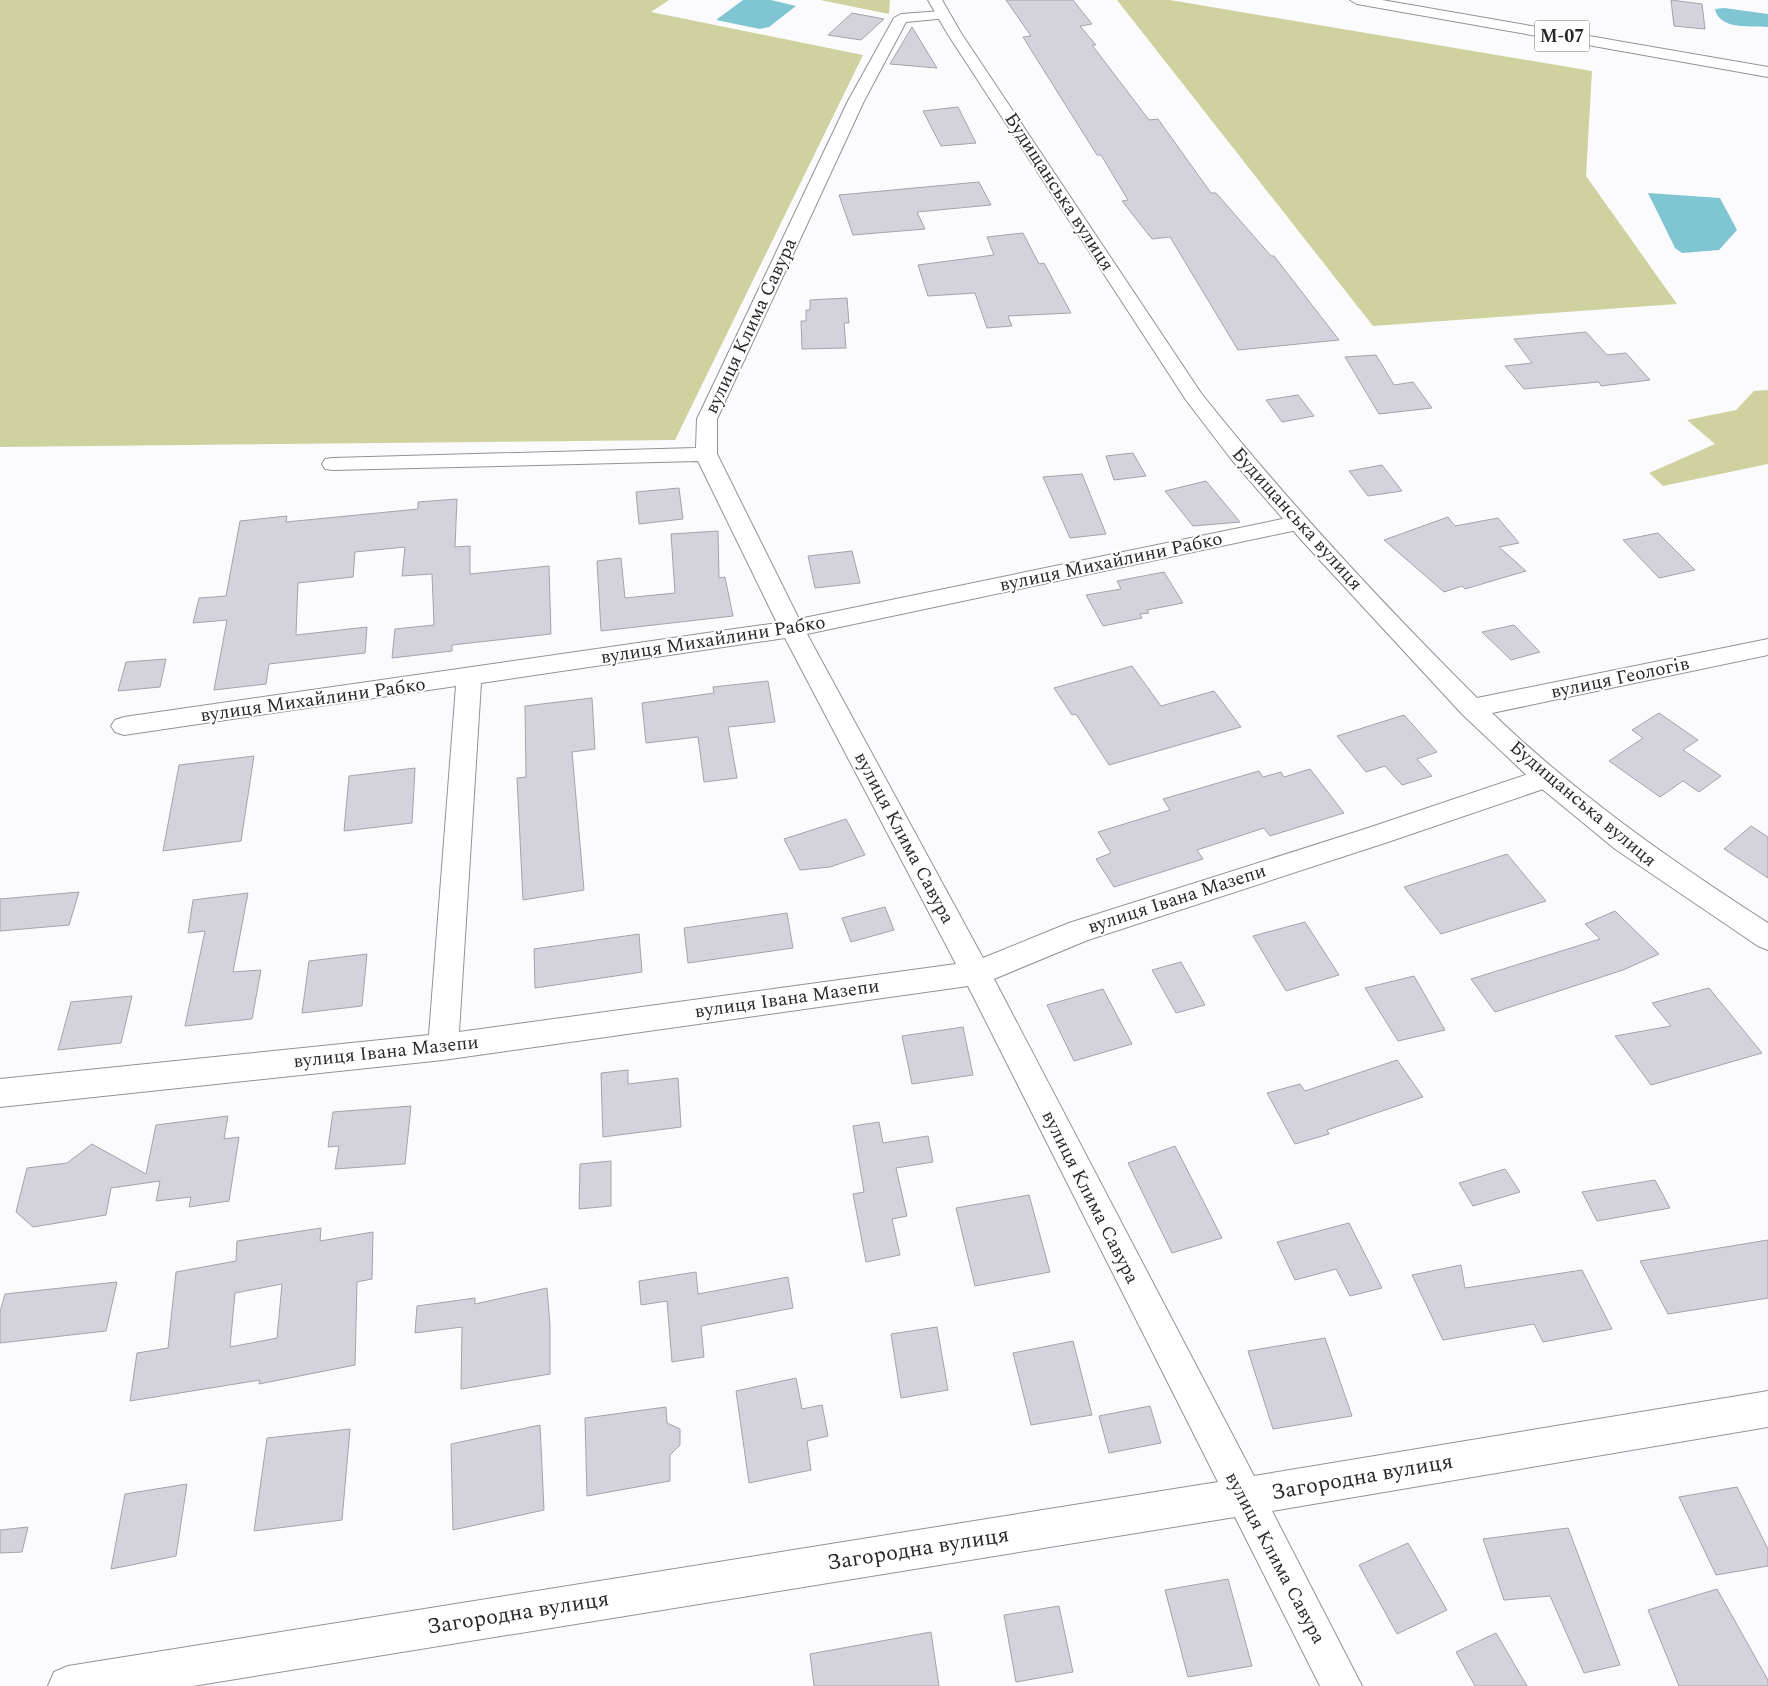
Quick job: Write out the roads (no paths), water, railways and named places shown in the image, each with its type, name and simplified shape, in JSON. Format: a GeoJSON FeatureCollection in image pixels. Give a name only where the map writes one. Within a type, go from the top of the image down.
{"type":"FeatureCollection","features":[{"type":"Feature","properties":{"kind":"main road","name":"М-07"},"geometry":{"type":"LineString","coordinates":[[1357,0],[1768,72]]}},
{"type":"Feature","properties":{"kind":"main road","name":"вулиця Клима Савура"},"geometry":{"type":"LineString","coordinates":[[938,8],[901,18],[856,102],[706,419],[706,454],[792,629],[976,973],[1243,1497],[1342,1686]]}},
{"type":"Feature","properties":{"kind":"main road","name":"Будищанська вулиця"},"geometry":{"type":"LineString","coordinates":[[938,8],[1193,396],[1234,450],[1297,523],[1471,708],[1546,778],[1654,865],[1768,938]]}},
{"type":"Feature","properties":{"kind":"main road"},"geometry":{"type":"LineString","coordinates":[[333,464],[706,454]]}},
{"type":"Feature","properties":{"kind":"main road","name":"вулиця Михайлини Рабко"},"geometry":{"type":"LineString","coordinates":[[124,726],[792,629],[1297,523]]}},
{"type":"Feature","properties":{"kind":"main road","name":"вулиця Геологів"},"geometry":{"type":"LineString","coordinates":[[1471,708],[1768,647]]}},
{"type":"Feature","properties":{"kind":"main road"},"geometry":{"type":"LineString","coordinates":[[443,1047],[468,677]]}},
{"type":"Feature","properties":{"kind":"main road","name":"вулиця Івана Мазепи"},"geometry":{"type":"LineString","coordinates":[[0,1093],[443,1047],[976,973],[1079,931],[1378,835],[1546,778]]}},
{"type":"Feature","properties":{"kind":"main road","name":"Загородна вулиця"},"geometry":{"type":"LineString","coordinates":[[68,1686],[1243,1497],[1768,1409]]}},
{"type":"Feature","properties":{"kind":"water"},"geometry":{"type":"Polygon","coordinates":[[[743,0],[771,0],[796,6],[769,27],[760,29],[716,20],[743,0]]]}},
{"type":"Feature","properties":{"kind":"water"},"geometry":{"type":"Polygon","coordinates":[[[1724,8],[1768,14],[1768,27],[1729,24],[1718,16],[1715,9],[1724,8]]]}},
{"type":"Feature","properties":{"kind":"water"},"geometry":{"type":"Polygon","coordinates":[[[1648,193],[1720,198],[1737,230],[1719,250],[1682,253],[1675,248],[1648,193]]]}}]}
